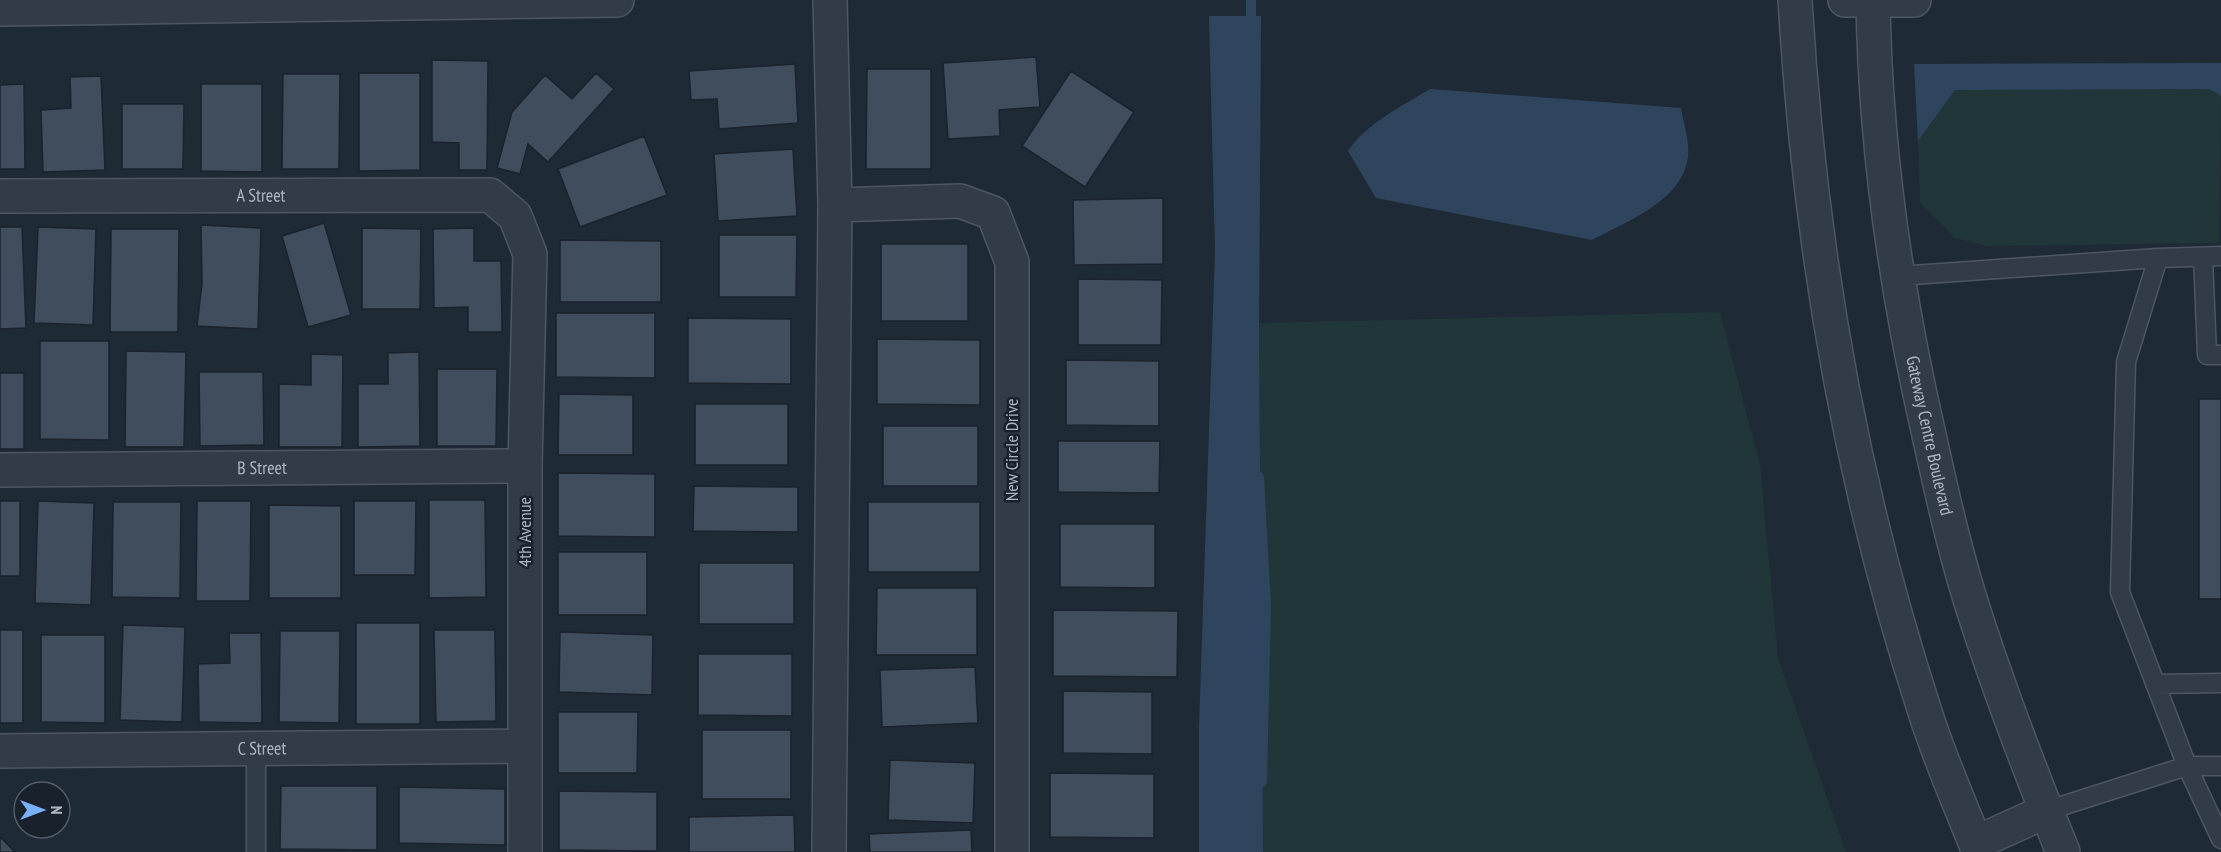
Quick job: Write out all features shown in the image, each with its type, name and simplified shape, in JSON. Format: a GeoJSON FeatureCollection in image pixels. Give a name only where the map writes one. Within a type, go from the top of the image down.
{"type":"FeatureCollection","features":[{"type":"Feature","properties":{"kind":"street"},"geometry":{"type":"LineString","coordinates":[[0,9],[617,0]]}},
{"type":"Feature","properties":{"kind":"street"},"geometry":{"type":"LineString","coordinates":[[829,852],[835,205],[830,0]]}},
{"type":"Feature","properties":{"kind":"street"},"geometry":{"type":"LineString","coordinates":[[1795,0],[1801,97],[1815,219],[1841,385],[1881,559],[1925,713],[1978,848],[2046,811]]}},
{"type":"Feature","properties":{"kind":"street"},"geometry":{"type":"LineString","coordinates":[[1864,0],[1914,0]]}},
{"type":"Feature","properties":{"kind":"street","name":"Gateway Centre Boulevard"},"geometry":{"type":"LineString","coordinates":[[1864,0],[1905,331],[1940,487],[1978,625],[2063,852]]}},
{"type":"Feature","properties":{"kind":"street","name":"A Street"},"geometry":{"type":"LineString","coordinates":[[0,196],[490,195],[515,216]]}},
{"type":"Feature","properties":{"kind":"street","name":"New Circle Drive"},"geometry":{"type":"LineString","coordinates":[[835,205],[960,201],[993,213],[1012,262],[1012,852]]}},
{"type":"Feature","properties":{"kind":"street","name":"4th Avenue"},"geometry":{"type":"LineString","coordinates":[[515,216],[530,254],[525,466],[525,852]]}},
{"type":"Feature","properties":{"kind":"street","name":"B Street"},"geometry":{"type":"LineString","coordinates":[[0,470],[525,466]]}},
{"type":"Feature","properties":{"kind":"street","name":"C Street"},"geometry":{"type":"LineString","coordinates":[[0,751],[524,746]]}},
{"type":"Feature","properties":{"kind":"lane"},"geometry":{"type":"LineString","coordinates":[[1898,276],[2212,256],[2207,355],[2221,355]]}},
{"type":"Feature","properties":{"kind":"lane"},"geometry":{"type":"LineString","coordinates":[[2158,258],[2126,362],[2120,592],[2187,766],[2221,839]]}},
{"type":"Feature","properties":{"kind":"lane"},"geometry":{"type":"LineString","coordinates":[[2155,684],[2221,683]]}},
{"type":"Feature","properties":{"kind":"lane"},"geometry":{"type":"LineString","coordinates":[[256,748],[256,852]]}},
{"type":"Feature","properties":{"kind":"lane"},"geometry":{"type":"LineString","coordinates":[[2046,811],[2187,766],[2221,766]]}},
{"type":"Feature","properties":{"kind":"green space"},"geometry":{"type":"Polygon","coordinates":[[[2209,89],[2221,96],[2219,243],[1986,246],[1955,238],[1920,202],[1918,141],[1955,90],[2209,89]]]}},
{"type":"Feature","properties":{"kind":"green space"},"geometry":{"type":"Polygon","coordinates":[[[1720,312],[1760,465],[1778,658],[1846,852],[1263,852],[1259,323],[1720,312]]]}},
{"type":"Feature","properties":{"kind":"water"},"geometry":{"type":"Polygon","coordinates":[[[1209,16],[1261,16],[1259,331],[1263,852],[1199,852],[1199,728],[1215,251],[1209,16]]]}},
{"type":"Feature","properties":{"kind":"water"},"geometry":{"type":"Polygon","coordinates":[[[2221,63],[2221,96],[2209,89],[1955,90],[1918,141],[1914,64],[2221,63]]]}},
{"type":"Feature","properties":{"kind":"water"},"geometry":{"type":"Polygon","coordinates":[[[1430,89],[1681,108],[1688,145],[1687,163],[1670,193],[1640,215],[1592,240],[1376,198],[1348,151],[1375,124],[1430,89]]]}},
{"type":"Feature","properties":{"kind":"building"},"geometry":{"type":"Polygon","coordinates":[[[1036,57],[1040,107],[999,110],[1000,136],[948,139],[943,63],[1036,57]]]}},
{"type":"Feature","properties":{"kind":"building"},"geometry":{"type":"Polygon","coordinates":[[[432,60],[488,61],[487,170],[459,170],[459,143],[432,142],[432,60]]]}},
{"type":"Feature","properties":{"kind":"building"},"geometry":{"type":"Polygon","coordinates":[[[795,64],[798,123],[719,129],[717,99],[691,100],[689,71],[795,64]]]}},
{"type":"Feature","properties":{"kind":"building"},"geometry":{"type":"Polygon","coordinates":[[[867,69],[931,69],[931,169],[866,169],[867,69]]]}},
{"type":"Feature","properties":{"kind":"building"},"geometry":{"type":"Polygon","coordinates":[[[1071,71],[1134,112],[1085,187],[1022,146],[1071,71]]]}},
{"type":"Feature","properties":{"kind":"building"},"geometry":{"type":"Polygon","coordinates":[[[359,73],[420,73],[420,170],[359,171],[359,73]]]}},
{"type":"Feature","properties":{"kind":"building"},"geometry":{"type":"Polygon","coordinates":[[[596,73],[614,89],[548,162],[528,144],[520,174],[497,168],[512,112],[545,75],[572,99],[596,73]]]}},
{"type":"Feature","properties":{"kind":"building"},"geometry":{"type":"Polygon","coordinates":[[[283,74],[340,74],[339,169],[282,169],[283,74]]]}},
{"type":"Feature","properties":{"kind":"building"},"geometry":{"type":"Polygon","coordinates":[[[101,76],[105,170],[43,172],[41,110],[71,108],[70,77],[101,76]]]}},
{"type":"Feature","properties":{"kind":"building"},"geometry":{"type":"Polygon","coordinates":[[[24,84],[25,169],[0,169],[0,85],[24,84]]]}},
{"type":"Feature","properties":{"kind":"building"},"geometry":{"type":"Polygon","coordinates":[[[201,84],[262,84],[262,172],[201,171],[201,84]]]}},
{"type":"Feature","properties":{"kind":"building"},"geometry":{"type":"Polygon","coordinates":[[[122,104],[184,104],[183,169],[122,169],[122,104]]]}},
{"type":"Feature","properties":{"kind":"building"},"geometry":{"type":"Polygon","coordinates":[[[644,136],[667,195],[580,227],[558,169],[644,136]]]}},
{"type":"Feature","properties":{"kind":"building"},"geometry":{"type":"Polygon","coordinates":[[[793,149],[797,216],[718,221],[714,154],[793,149]]]}},
{"type":"Feature","properties":{"kind":"building"},"geometry":{"type":"Polygon","coordinates":[[[1163,198],[1163,264],[1074,265],[1073,200],[1163,198]]]}},
{"type":"Feature","properties":{"kind":"building"},"geometry":{"type":"Polygon","coordinates":[[[324,223],[351,315],[308,327],[282,236],[324,223]]]}},
{"type":"Feature","properties":{"kind":"building"},"geometry":{"type":"Polygon","coordinates":[[[201,225],[261,228],[258,329],[197,326],[202,283],[201,225]]]}},
{"type":"Feature","properties":{"kind":"building"},"geometry":{"type":"Polygon","coordinates":[[[0,227],[22,227],[26,328],[0,329],[0,227]]]}},
{"type":"Feature","properties":{"kind":"building"},"geometry":{"type":"Polygon","coordinates":[[[38,227],[96,229],[93,325],[34,323],[38,227]]]}},
{"type":"Feature","properties":{"kind":"building"},"geometry":{"type":"Polygon","coordinates":[[[362,228],[421,229],[420,309],[362,309],[362,228]]]}},
{"type":"Feature","properties":{"kind":"building"},"geometry":{"type":"Polygon","coordinates":[[[474,228],[474,261],[501,261],[502,332],[468,332],[468,307],[434,308],[433,229],[474,228]]]}},
{"type":"Feature","properties":{"kind":"building"},"geometry":{"type":"Polygon","coordinates":[[[111,229],[179,229],[178,332],[110,332],[111,229]]]}},
{"type":"Feature","properties":{"kind":"building"},"geometry":{"type":"Polygon","coordinates":[[[719,235],[797,235],[796,297],[719,297],[719,235]]]}},
{"type":"Feature","properties":{"kind":"building"},"geometry":{"type":"Polygon","coordinates":[[[560,240],[661,241],[661,302],[560,302],[560,240]]]}},
{"type":"Feature","properties":{"kind":"building"},"geometry":{"type":"Polygon","coordinates":[[[881,244],[968,244],[968,321],[881,321],[881,244]]]}},
{"type":"Feature","properties":{"kind":"building"},"geometry":{"type":"Polygon","coordinates":[[[1078,279],[1162,280],[1161,345],[1078,345],[1078,279]]]}},
{"type":"Feature","properties":{"kind":"building"},"geometry":{"type":"Polygon","coordinates":[[[556,313],[655,313],[655,378],[556,377],[556,313]]]}},
{"type":"Feature","properties":{"kind":"building"},"geometry":{"type":"Polygon","coordinates":[[[688,318],[791,319],[791,384],[688,383],[688,318]]]}},
{"type":"Feature","properties":{"kind":"building"},"geometry":{"type":"Polygon","coordinates":[[[877,339],[980,340],[980,405],[877,404],[877,339]]]}},
{"type":"Feature","properties":{"kind":"building"},"geometry":{"type":"Polygon","coordinates":[[[40,341],[109,341],[109,440],[40,439],[40,341]]]}},
{"type":"Feature","properties":{"kind":"building"},"geometry":{"type":"Polygon","coordinates":[[[126,351],[186,352],[184,447],[125,447],[126,351]]]}},
{"type":"Feature","properties":{"kind":"building"},"geometry":{"type":"Polygon","coordinates":[[[419,352],[420,446],[358,447],[358,384],[388,384],[388,353],[419,352]]]}},
{"type":"Feature","properties":{"kind":"building"},"geometry":{"type":"Polygon","coordinates":[[[311,354],[343,355],[342,447],[279,447],[279,384],[311,385],[311,354]]]}},
{"type":"Feature","properties":{"kind":"building"},"geometry":{"type":"Polygon","coordinates":[[[1066,360],[1159,361],[1159,426],[1066,425],[1066,360]]]}},
{"type":"Feature","properties":{"kind":"building"},"geometry":{"type":"Polygon","coordinates":[[[437,369],[497,369],[496,446],[437,446],[437,369]]]}},
{"type":"Feature","properties":{"kind":"building"},"geometry":{"type":"Polygon","coordinates":[[[199,372],[263,372],[264,445],[200,446],[199,372]]]}},
{"type":"Feature","properties":{"kind":"building"},"geometry":{"type":"Polygon","coordinates":[[[0,373],[24,373],[24,449],[0,449],[0,373]]]}},
{"type":"Feature","properties":{"kind":"building"},"geometry":{"type":"Polygon","coordinates":[[[559,394],[633,395],[633,455],[558,455],[559,394]]]}},
{"type":"Feature","properties":{"kind":"building"},"geometry":{"type":"Polygon","coordinates":[[[2199,399],[2221,399],[2221,599],[2199,599],[2199,399]]]}},
{"type":"Feature","properties":{"kind":"building"},"geometry":{"type":"Polygon","coordinates":[[[695,404],[788,404],[788,465],[695,465],[695,404]]]}},
{"type":"Feature","properties":{"kind":"building"},"geometry":{"type":"Polygon","coordinates":[[[883,426],[978,426],[978,486],[883,486],[883,426]]]}},
{"type":"Feature","properties":{"kind":"building"},"geometry":{"type":"Polygon","coordinates":[[[1058,441],[1160,441],[1159,493],[1058,492],[1058,441]]]}},
{"type":"Feature","properties":{"kind":"building"},"geometry":{"type":"Polygon","coordinates":[[[558,473],[655,474],[655,537],[558,536],[558,473]]]}},
{"type":"Feature","properties":{"kind":"building"},"geometry":{"type":"Polygon","coordinates":[[[694,486],[798,487],[798,532],[693,531],[694,486]]]}},
{"type":"Feature","properties":{"kind":"building"},"geometry":{"type":"Polygon","coordinates":[[[429,500],[485,500],[486,597],[429,598],[429,500]]]}},
{"type":"Feature","properties":{"kind":"building"},"geometry":{"type":"Polygon","coordinates":[[[0,501],[20,501],[20,576],[0,576],[0,501]]]}},
{"type":"Feature","properties":{"kind":"building"},"geometry":{"type":"Polygon","coordinates":[[[38,501],[94,503],[91,605],[35,603],[38,501]]]}},
{"type":"Feature","properties":{"kind":"building"},"geometry":{"type":"Polygon","coordinates":[[[197,501],[251,501],[250,601],[196,601],[197,501]]]}},
{"type":"Feature","properties":{"kind":"building"},"geometry":{"type":"Polygon","coordinates":[[[354,501],[416,501],[415,575],[354,575],[354,501]]]}},
{"type":"Feature","properties":{"kind":"building"},"geometry":{"type":"Polygon","coordinates":[[[113,502],[181,502],[180,598],[112,597],[113,502]]]}},
{"type":"Feature","properties":{"kind":"building"},"geometry":{"type":"Polygon","coordinates":[[[868,502],[980,502],[980,572],[868,572],[868,502]]]}},
{"type":"Feature","properties":{"kind":"building"},"geometry":{"type":"Polygon","coordinates":[[[269,505],[341,506],[341,598],[269,598],[269,505]]]}},
{"type":"Feature","properties":{"kind":"building"},"geometry":{"type":"Polygon","coordinates":[[[1060,524],[1155,524],[1155,588],[1060,587],[1060,524]]]}},
{"type":"Feature","properties":{"kind":"building"},"geometry":{"type":"Polygon","coordinates":[[[558,552],[647,552],[647,615],[558,615],[558,552]]]}},
{"type":"Feature","properties":{"kind":"building"},"geometry":{"type":"Polygon","coordinates":[[[699,563],[794,563],[794,624],[699,624],[699,563]]]}},
{"type":"Feature","properties":{"kind":"building"},"geometry":{"type":"Polygon","coordinates":[[[877,588],[977,588],[977,655],[876,655],[877,588]]]}},
{"type":"Feature","properties":{"kind":"building"},"geometry":{"type":"Polygon","coordinates":[[[1053,610],[1178,611],[1177,677],[1053,676],[1053,610]]]}},
{"type":"Feature","properties":{"kind":"building"},"geometry":{"type":"Polygon","coordinates":[[[356,623],[420,623],[420,724],[356,724],[356,623]]]}},
{"type":"Feature","properties":{"kind":"building"},"geometry":{"type":"Polygon","coordinates":[[[123,625],[185,627],[182,722],[120,720],[123,625]]]}},
{"type":"Feature","properties":{"kind":"building"},"geometry":{"type":"Polygon","coordinates":[[[0,630],[23,630],[23,723],[0,723],[0,630]]]}},
{"type":"Feature","properties":{"kind":"building"},"geometry":{"type":"Polygon","coordinates":[[[434,630],[495,630],[496,721],[436,722],[434,630]]]}},
{"type":"Feature","properties":{"kind":"building"},"geometry":{"type":"Polygon","coordinates":[[[280,631],[340,631],[339,723],[279,722],[280,631]]]}},
{"type":"Feature","properties":{"kind":"building"},"geometry":{"type":"Polygon","coordinates":[[[560,632],[653,635],[652,695],[559,692],[560,632]]]}},
{"type":"Feature","properties":{"kind":"building"},"geometry":{"type":"Polygon","coordinates":[[[229,633],[261,633],[262,723],[199,722],[198,664],[230,663],[229,633]]]}},
{"type":"Feature","properties":{"kind":"building"},"geometry":{"type":"Polygon","coordinates":[[[41,635],[105,635],[105,723],[41,722],[41,635]]]}},
{"type":"Feature","properties":{"kind":"building"},"geometry":{"type":"Polygon","coordinates":[[[698,654],[792,654],[792,716],[698,715],[698,654]]]}},
{"type":"Feature","properties":{"kind":"building"},"geometry":{"type":"Polygon","coordinates":[[[975,667],[978,723],[882,727],[880,670],[975,667]]]}},
{"type":"Feature","properties":{"kind":"building"},"geometry":{"type":"Polygon","coordinates":[[[1063,691],[1152,692],[1152,754],[1063,753],[1063,691]]]}},
{"type":"Feature","properties":{"kind":"building"},"geometry":{"type":"Polygon","coordinates":[[[558,712],[638,712],[637,773],[558,773],[558,712]]]}},
{"type":"Feature","properties":{"kind":"building"},"geometry":{"type":"Polygon","coordinates":[[[702,730],[791,730],[791,799],[702,799],[702,730]]]}},
{"type":"Feature","properties":{"kind":"building"},"geometry":{"type":"Polygon","coordinates":[[[890,760],[975,763],[973,823],[888,820],[890,760]]]}},
{"type":"Feature","properties":{"kind":"building"},"geometry":{"type":"Polygon","coordinates":[[[1050,773],[1154,774],[1154,838],[1050,837],[1050,773]]]}},
{"type":"Feature","properties":{"kind":"building"},"geometry":{"type":"Polygon","coordinates":[[[281,786],[377,786],[377,850],[280,849],[281,786]]]}},
{"type":"Feature","properties":{"kind":"building"},"geometry":{"type":"Polygon","coordinates":[[[399,787],[505,789],[505,845],[399,843],[399,787]]]}},
{"type":"Feature","properties":{"kind":"building"},"geometry":{"type":"Polygon","coordinates":[[[559,791],[657,792],[657,851],[559,850],[559,791]]]}},
{"type":"Feature","properties":{"kind":"building"},"geometry":{"type":"Polygon","coordinates":[[[794,815],[795,852],[689,852],[689,817],[794,815]]]}},
{"type":"Feature","properties":{"kind":"building"},"geometry":{"type":"Polygon","coordinates":[[[971,830],[972,852],[870,852],[869,834],[971,830]]]}},
{"type":"Feature","properties":{"kind":"building"},"geometry":{"type":"Polygon","coordinates":[[[0,837],[15,852],[0,852],[0,837]]]}},
{"type":"Feature","properties":{"kind":"waterway"},"geometry":{"type":"LineString","coordinates":[[1251,0],[1251,30]]}},
{"type":"Feature","properties":{"kind":"waterway"},"geometry":{"type":"LineString","coordinates":[[1259,477],[1266,605],[1262,782]]}}]}
